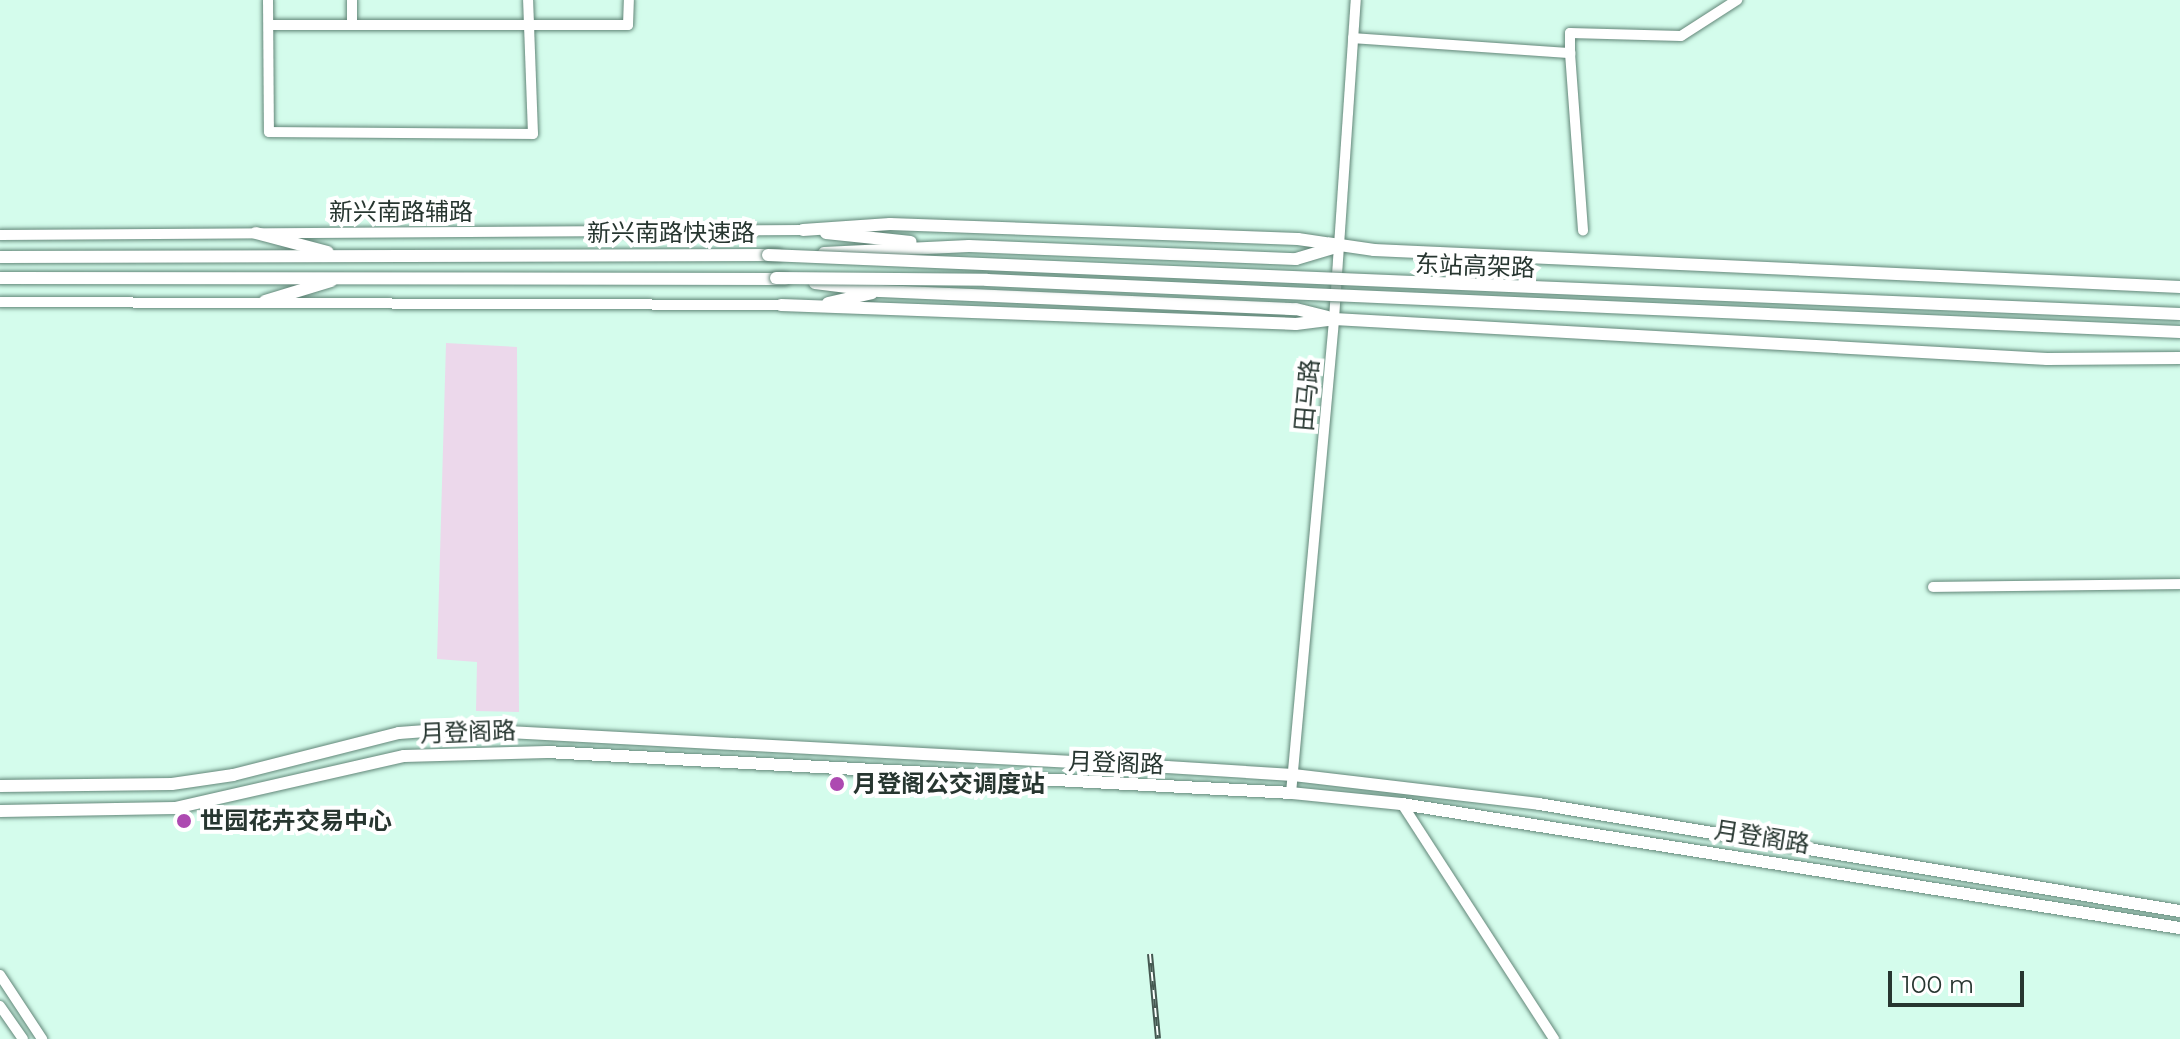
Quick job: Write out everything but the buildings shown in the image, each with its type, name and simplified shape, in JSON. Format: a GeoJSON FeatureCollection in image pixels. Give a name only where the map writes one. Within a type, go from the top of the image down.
{"type":"FeatureCollection","features":[{"type":"Feature","properties":{"kind":"main road"},"geometry":{"type":"LineString","coordinates":[[803,230],[890,224],[1298,239],[1339,246],[2180,287]]}},
{"type":"Feature","properties":{"kind":"main road"},"geometry":{"type":"LineString","coordinates":[[803,230],[969,246]]}},
{"type":"Feature","properties":{"kind":"main road"},"geometry":{"type":"LineString","coordinates":[[256,233],[343,255]]}},
{"type":"Feature","properties":{"kind":"main road","name":"新兴南路快速路"},"geometry":{"type":"LineString","coordinates":[[0,257],[768,255],[969,246],[1296,259],[1339,246]]}},
{"type":"Feature","properties":{"kind":"main road","name":"东站高架路"},"geometry":{"type":"LineString","coordinates":[[768,255],[2180,314]]}},
{"type":"Feature","properties":{"kind":"main road"},"geometry":{"type":"LineString","coordinates":[[265,301],[346,277]]}},
{"type":"Feature","properties":{"kind":"main road","name":"新兴南路快速路"},"geometry":{"type":"LineString","coordinates":[[0,278],[776,278],[880,291],[1296,309],[1334,319]]}},
{"type":"Feature","properties":{"kind":"main road","name":"东站高架路"},"geometry":{"type":"LineString","coordinates":[[776,278],[987,280],[2180,332]]}},
{"type":"Feature","properties":{"kind":"main road"},"geometry":{"type":"LineString","coordinates":[[781,305],[837,303],[880,291]]}},
{"type":"Feature","properties":{"kind":"main road"},"geometry":{"type":"LineString","coordinates":[[781,305],[1296,324],[1334,319],[2047,359],[2180,358]]}},
{"type":"Feature","properties":{"kind":"main road","name":"月登阁路"},"geometry":{"type":"LineString","coordinates":[[0,786],[172,784],[233,775],[399,733],[452,729],[1293,775],[1539,804],[2180,911]]}},
{"type":"Feature","properties":{"kind":"main road","name":"月登阁路"},"geometry":{"type":"LineString","coordinates":[[0,811],[175,808],[381,759],[484,752],[1291,793],[1402,804],[2180,928]]}},
{"type":"Feature","properties":{"kind":"street"},"geometry":{"type":"LineString","coordinates":[[268,0],[269,132],[533,134],[528,0]]}},
{"type":"Feature","properties":{"kind":"street"},"geometry":{"type":"LineString","coordinates":[[352,0],[352,25]]}},
{"type":"Feature","properties":{"kind":"street"},"geometry":{"type":"LineString","coordinates":[[269,25],[628,25],[629,0]]}},
{"type":"Feature","properties":{"kind":"street","name":"田马路"},"geometry":{"type":"LineString","coordinates":[[1291,793],[1334,319],[1356,0]]}},
{"type":"Feature","properties":{"kind":"street"},"geometry":{"type":"LineString","coordinates":[[1583,231],[1570,33],[1681,36],[1737,0]]}},
{"type":"Feature","properties":{"kind":"street"},"geometry":{"type":"LineString","coordinates":[[1353,38],[1570,53]]}},
{"type":"Feature","properties":{"kind":"street","name":"新兴南路辅路"},"geometry":{"type":"LineString","coordinates":[[0,235],[803,230]]}},
{"type":"Feature","properties":{"kind":"street"},"geometry":{"type":"LineString","coordinates":[[0,302],[781,305]]}},
{"type":"Feature","properties":{"kind":"street"},"geometry":{"type":"LineString","coordinates":[[1933,587],[2180,584]]}},
{"type":"Feature","properties":{"kind":"street"},"geometry":{"type":"LineString","coordinates":[[1402,804],[1554,1039]]}},
{"type":"Feature","properties":{"kind":"street"},"geometry":{"type":"LineString","coordinates":[[0,975],[42,1039]]}},
{"type":"Feature","properties":{"kind":"street"},"geometry":{"type":"LineString","coordinates":[[0,1006],[23,1039]]}},
{"type":"Feature","properties":{"kind":"shaded area"},"geometry":{"type":"Polygon","coordinates":[[[446,343],[517,347],[519,712],[476,711],[477,662],[437,659],[446,343]]]}},
{"type":"Feature","properties":{"kind":"railway"},"geometry":{"type":"LineString","coordinates":[[1150,954],[1158,1039]]}},
{"type":"Feature","properties":{"kind":"place","name":"月登阁公交调度站"},"geometry":{"type":"Point","coordinates":[837,784]}},
{"type":"Feature","properties":{"kind":"place","name":"世园花卉交易中心"},"geometry":{"type":"Point","coordinates":[184,821]}}]}
